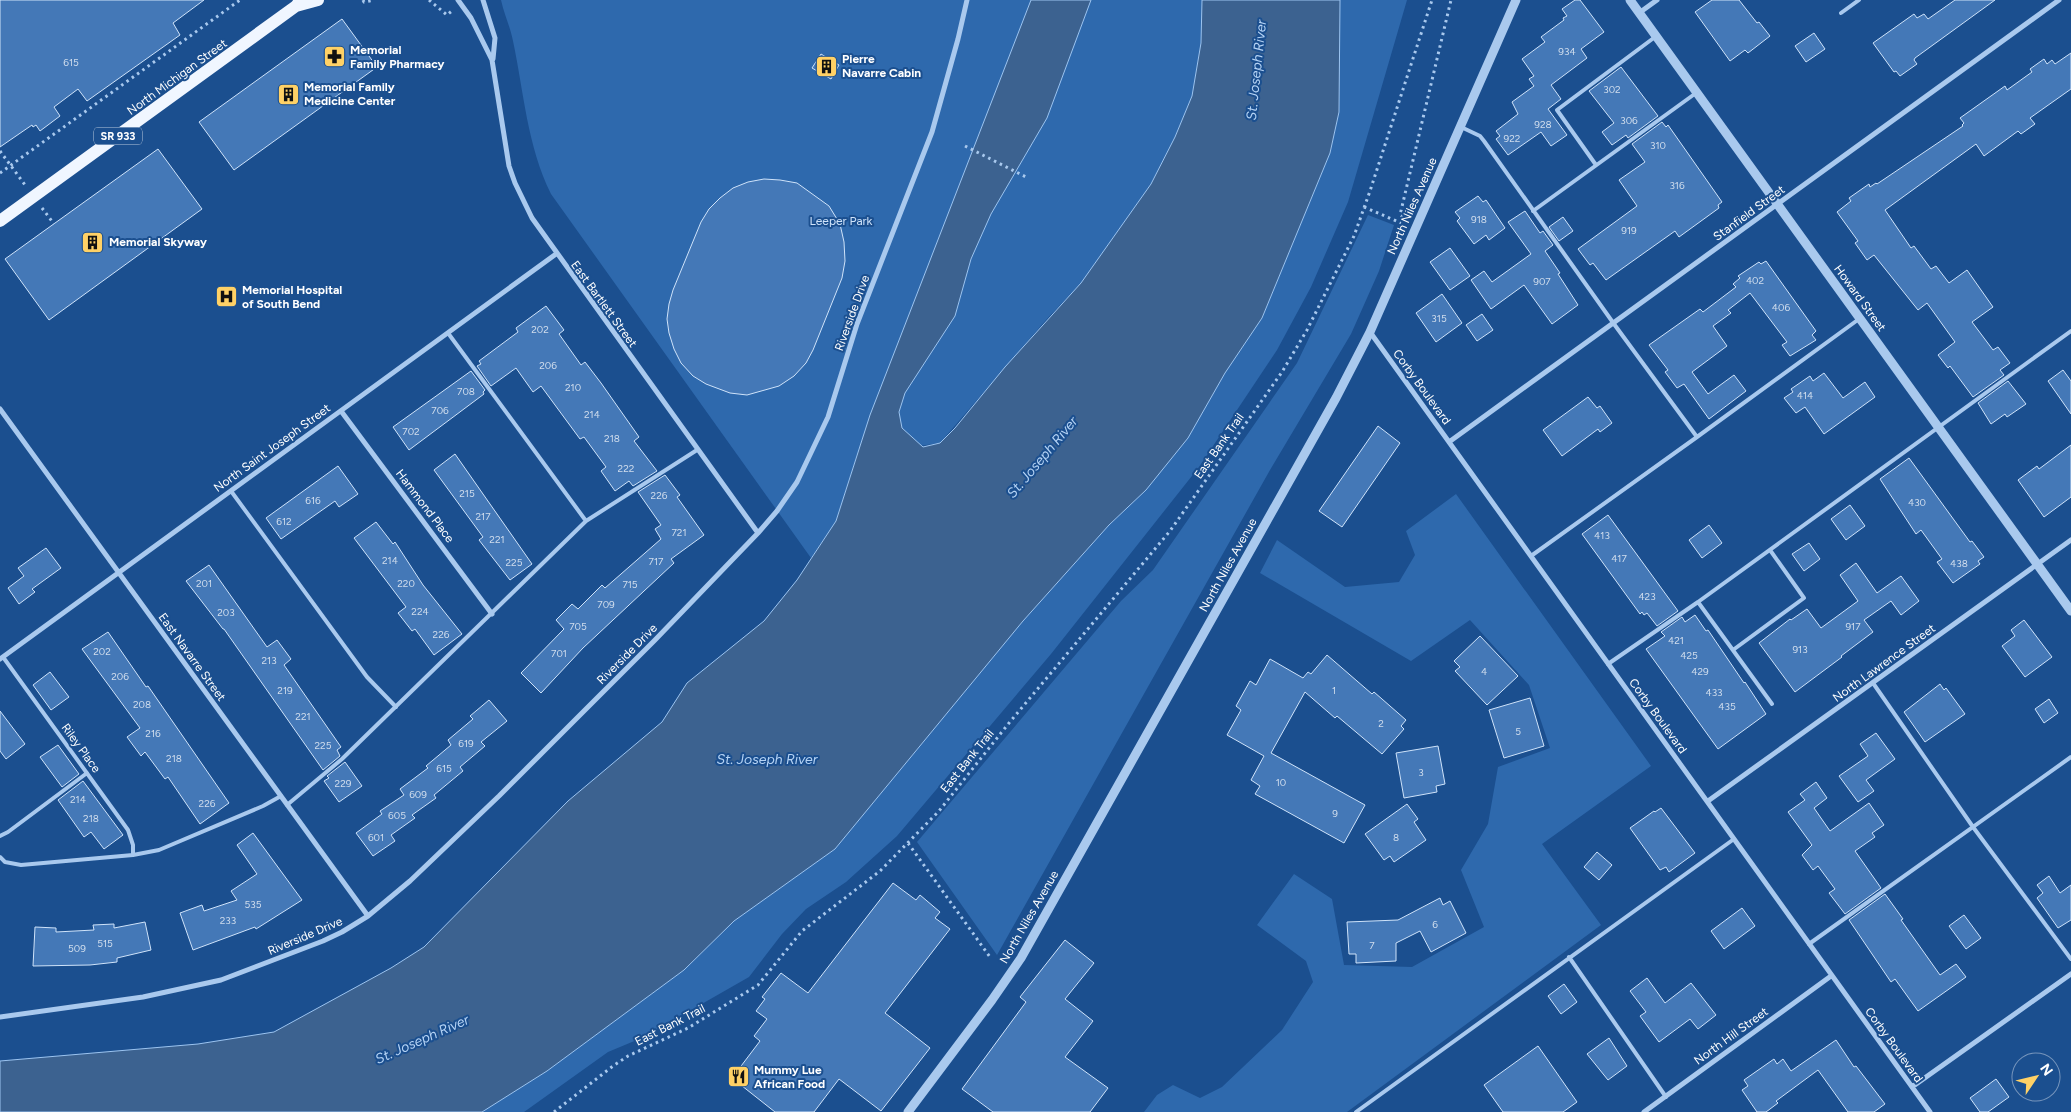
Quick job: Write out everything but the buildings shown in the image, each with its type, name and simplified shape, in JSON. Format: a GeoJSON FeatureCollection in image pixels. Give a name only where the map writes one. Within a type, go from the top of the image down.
{"type":"FeatureCollection","features":[{"type":"Feature","properties":{"kind":"main road","name":"North Michigan Street"},"geometry":{"type":"LineString","coordinates":[[0,221],[298,3],[318,0]]}},
{"type":"Feature","properties":{"kind":"street","name":"East Bartlett Street"},"geometry":{"type":"LineString","coordinates":[[458,0],[472,18],[492,60],[509,166],[532,218],[758,533]]}},
{"type":"Feature","properties":{"kind":"street","name":"East Bartlett Street"},"geometry":{"type":"LineString","coordinates":[[482,0],[495,38],[492,60]]}},
{"type":"Feature","properties":{"kind":"street","name":"Riverside Drive"},"geometry":{"type":"LineString","coordinates":[[0,1016],[133,999],[200,986],[323,941],[368,916],[410,881],[499,796],[655,640],[758,533],[777,511],[797,482],[828,417],[857,324],[932,132],[967,0]]}},
{"type":"Feature","properties":{"kind":"street","name":"North Niles Avenue"},"geometry":{"type":"LineString","coordinates":[[908,1112],[992,1000],[1020,958],[1336,398],[1370,332],[1516,0]]}},
{"type":"Feature","properties":{"kind":"street","name":"Howard Street"},"geometry":{"type":"LineString","coordinates":[[1630,0],[1937,428],[2071,611]]}},
{"type":"Feature","properties":{"kind":"street"},"geometry":{"type":"LineString","coordinates":[[1639,12],[1657,0]]}},
{"type":"Feature","properties":{"kind":"street","name":"Stanfield Street"},"geometry":{"type":"LineString","coordinates":[[1449,442],[2059,0]]}},
{"type":"Feature","properties":{"kind":"street","name":"North Saint Joseph Street"},"geometry":{"type":"LineString","coordinates":[[1,658],[556,254]]}},
{"type":"Feature","properties":{"kind":"street","name":"Corby Boulevard"},"geometry":{"type":"LineString","coordinates":[[1370,332],[1930,1112]]}},
{"type":"Feature","properties":{"kind":"street","name":"East Navarre Street"},"geometry":{"type":"LineString","coordinates":[[0,409],[368,916]]}},
{"type":"Feature","properties":{"kind":"street","name":"Hammond Place"},"geometry":{"type":"LineString","coordinates":[[341,411],[492,614]]}},
{"type":"Feature","properties":{"kind":"street","name":"North Lawrence Street"},"geometry":{"type":"LineString","coordinates":[[1708,802],[2071,540]]}},
{"type":"Feature","properties":{"kind":"street"},"geometry":{"type":"LineString","coordinates":[[1912,1087],[2071,974]]}},
{"type":"Feature","properties":{"kind":"street","name":"North Hill Street"},"geometry":{"type":"LineString","coordinates":[[1644,1112],[1831,976]]}},
{"type":"Feature","properties":{"kind":"lane"},"geometry":{"type":"LineString","coordinates":[[1841,13],[1859,0]]}},
{"type":"Feature","properties":{"kind":"lane"},"geometry":{"type":"LineString","coordinates":[[1596,164],[1556,110],[1656,36]]}},
{"type":"Feature","properties":{"kind":"lane"},"geometry":{"type":"LineString","coordinates":[[1533,211],[1696,92]]}},
{"type":"Feature","properties":{"kind":"lane"},"geometry":{"type":"LineString","coordinates":[[1461,127],[1480,136],[1697,437]]}},
{"type":"Feature","properties":{"kind":"lane"},"geometry":{"type":"LineString","coordinates":[[1531,556],[1859,318]]}},
{"type":"Feature","properties":{"kind":"lane"},"geometry":{"type":"LineString","coordinates":[[1608,664],[1698,602],[2071,331]]}},
{"type":"Feature","properties":{"kind":"lane"},"geometry":{"type":"LineString","coordinates":[[448,333],[586,521]]}},
{"type":"Feature","properties":{"kind":"lane"},"geometry":{"type":"LineString","coordinates":[[287,805],[342,759],[586,521],[697,450]]}},
{"type":"Feature","properties":{"kind":"lane"},"geometry":{"type":"LineString","coordinates":[[231,491],[367,677],[396,707]]}},
{"type":"Feature","properties":{"kind":"lane"},"geometry":{"type":"LineString","coordinates":[[1733,650],[1804,598],[1770,550]]}},
{"type":"Feature","properties":{"kind":"lane"},"geometry":{"type":"LineString","coordinates":[[1698,602],[1772,704]]}},
{"type":"Feature","properties":{"kind":"lane","name":"Riley Place"},"geometry":{"type":"LineString","coordinates":[[1,658],[128,830],[134,845],[133,855]]}},
{"type":"Feature","properties":{"kind":"lane"},"geometry":{"type":"LineString","coordinates":[[1873,684],[1973,827],[2071,959]]}},
{"type":"Feature","properties":{"kind":"lane"},"geometry":{"type":"LineString","coordinates":[[1808,944],[2071,757]]}},
{"type":"Feature","properties":{"kind":"lane"},"geometry":{"type":"LineString","coordinates":[[0,836],[87,773]]}},
{"type":"Feature","properties":{"kind":"lane"},"geometry":{"type":"LineString","coordinates":[[0,857],[11,864],[21,865],[133,855],[168,847],[259,808],[281,796]]}},
{"type":"Feature","properties":{"kind":"lane"},"geometry":{"type":"LineString","coordinates":[[1356,1112],[1734,839]]}},
{"type":"Feature","properties":{"kind":"lane"},"geometry":{"type":"LineString","coordinates":[[1569,957],[1666,1096]]}},
{"type":"Feature","properties":{"kind":"path"},"geometry":{"type":"LineString","coordinates":[[0,173],[240,0]]}},
{"type":"Feature","properties":{"kind":"path"},"geometry":{"type":"LineString","coordinates":[[363,0],[364,2],[374,0]]}},
{"type":"Feature","properties":{"kind":"path"},"geometry":{"type":"LineString","coordinates":[[429,0],[447,15]]}},
{"type":"Feature","properties":{"kind":"path","name":"East Bank Trail"},"geometry":{"type":"LineString","coordinates":[[554,1112],[628,1056],[688,1028],[758,985],[802,931],[880,871],[939,811],[1015,716],[1170,531],[1282,372],[1307,330],[1354,236],[1432,0]]}},
{"type":"Feature","properties":{"kind":"path"},"geometry":{"type":"LineString","coordinates":[[1403,217],[1400,215],[1451,0]]}},
{"type":"Feature","properties":{"kind":"path"},"geometry":{"type":"LineString","coordinates":[[965,146],[1026,177]]}},
{"type":"Feature","properties":{"kind":"path"},"geometry":{"type":"LineString","coordinates":[[1364,207],[1401,223]]}},
{"type":"Feature","properties":{"kind":"path"},"geometry":{"type":"LineString","coordinates":[[908,843],[990,957]]}},
{"type":"Feature","properties":{"kind":"green space","name":"Leeper Park"},"geometry":{"type":"Polygon","coordinates":[[[501,0],[1202,0],[1201,43],[1192,96],[1175,137],[1151,184],[1081,283],[1046,320],[940,443],[857,455],[836,521],[811,558],[551,194],[536,157],[531,138],[513,41],[501,0]]]}},
{"type":"Feature","properties":{"kind":"green space"},"geometry":{"type":"Polygon","coordinates":[[[1340,0],[1407,0],[1348,202],[1311,287],[1277,350],[1199,467],[1051,654],[897,836],[846,882],[806,909],[782,934],[749,977],[644,1037],[608,1052],[524,1112],[482,1112],[547,1071],[684,970],[734,921],[835,849],[1023,621],[1109,525],[1146,490],[1262,318],[1330,153],[1339,112],[1340,0]]]}},
{"type":"Feature","properties":{"kind":"green space"},"geometry":{"type":"Polygon","coordinates":[[[1368,215],[1394,225],[1379,271],[1351,334],[1270,470],[997,955],[917,842],[1121,601],[1153,570],[1297,363],[1368,215]]]}},
{"type":"Feature","properties":{"kind":"green space"},"geometry":{"type":"Polygon","coordinates":[[[1456,494],[1651,766],[1542,844],[1601,925],[1347,1112],[1144,1112],[1157,1095],[1173,1085],[1200,1098],[1222,1087],[1282,1030],[1313,982],[1306,961],[1257,925],[1294,874],[1332,899],[1344,965],[1412,967],[1484,927],[1461,870],[1488,824],[1498,767],[1550,748],[1529,685],[1470,620],[1411,661],[1260,573],[1277,540],[1345,587],[1399,582],[1415,555],[1406,531],[1456,494]]]}},
{"type":"Feature","properties":{"kind":"water","name":"St. Joseph River"},"geometry":{"type":"Polygon","coordinates":[[[1031,0],[1091,0],[1047,118],[991,214],[971,259],[955,316],[905,393],[899,412],[902,428],[923,447],[940,443],[955,428],[1005,367],[1081,283],[1151,184],[1175,137],[1192,96],[1201,43],[1202,0],[1340,0],[1339,112],[1330,153],[1262,318],[1225,373],[1188,438],[1146,490],[1109,525],[1023,621],[835,849],[734,921],[684,970],[547,1071],[482,1112],[0,1112],[0,1061],[198,1044],[274,1032],[391,968],[424,947],[568,801],[662,722],[687,683],[764,621],[797,580],[836,521],[870,415],[1031,0]]]}},
{"type":"Feature","properties":{"kind":"place","name":"Memorial Family Pharmacy"},"geometry":{"type":"Point","coordinates":[334,57]}},
{"type":"Feature","properties":{"kind":"place","name":"Pierre Navarre Cabin"},"geometry":{"type":"Point","coordinates":[826,66]}},
{"type":"Feature","properties":{"kind":"place","name":"Memorial Family Medicine Center"},"geometry":{"type":"Point","coordinates":[288,94]}},
{"type":"Feature","properties":{"kind":"place","name":"Memorial Skyway"},"geometry":{"type":"Point","coordinates":[93,242]}},
{"type":"Feature","properties":{"kind":"place","name":"Memorial Hospital of South Bend"},"geometry":{"type":"Point","coordinates":[226,297]}},
{"type":"Feature","properties":{"kind":"place","name":"Mummy Lue African Food"},"geometry":{"type":"Point","coordinates":[738,1077]}}]}
